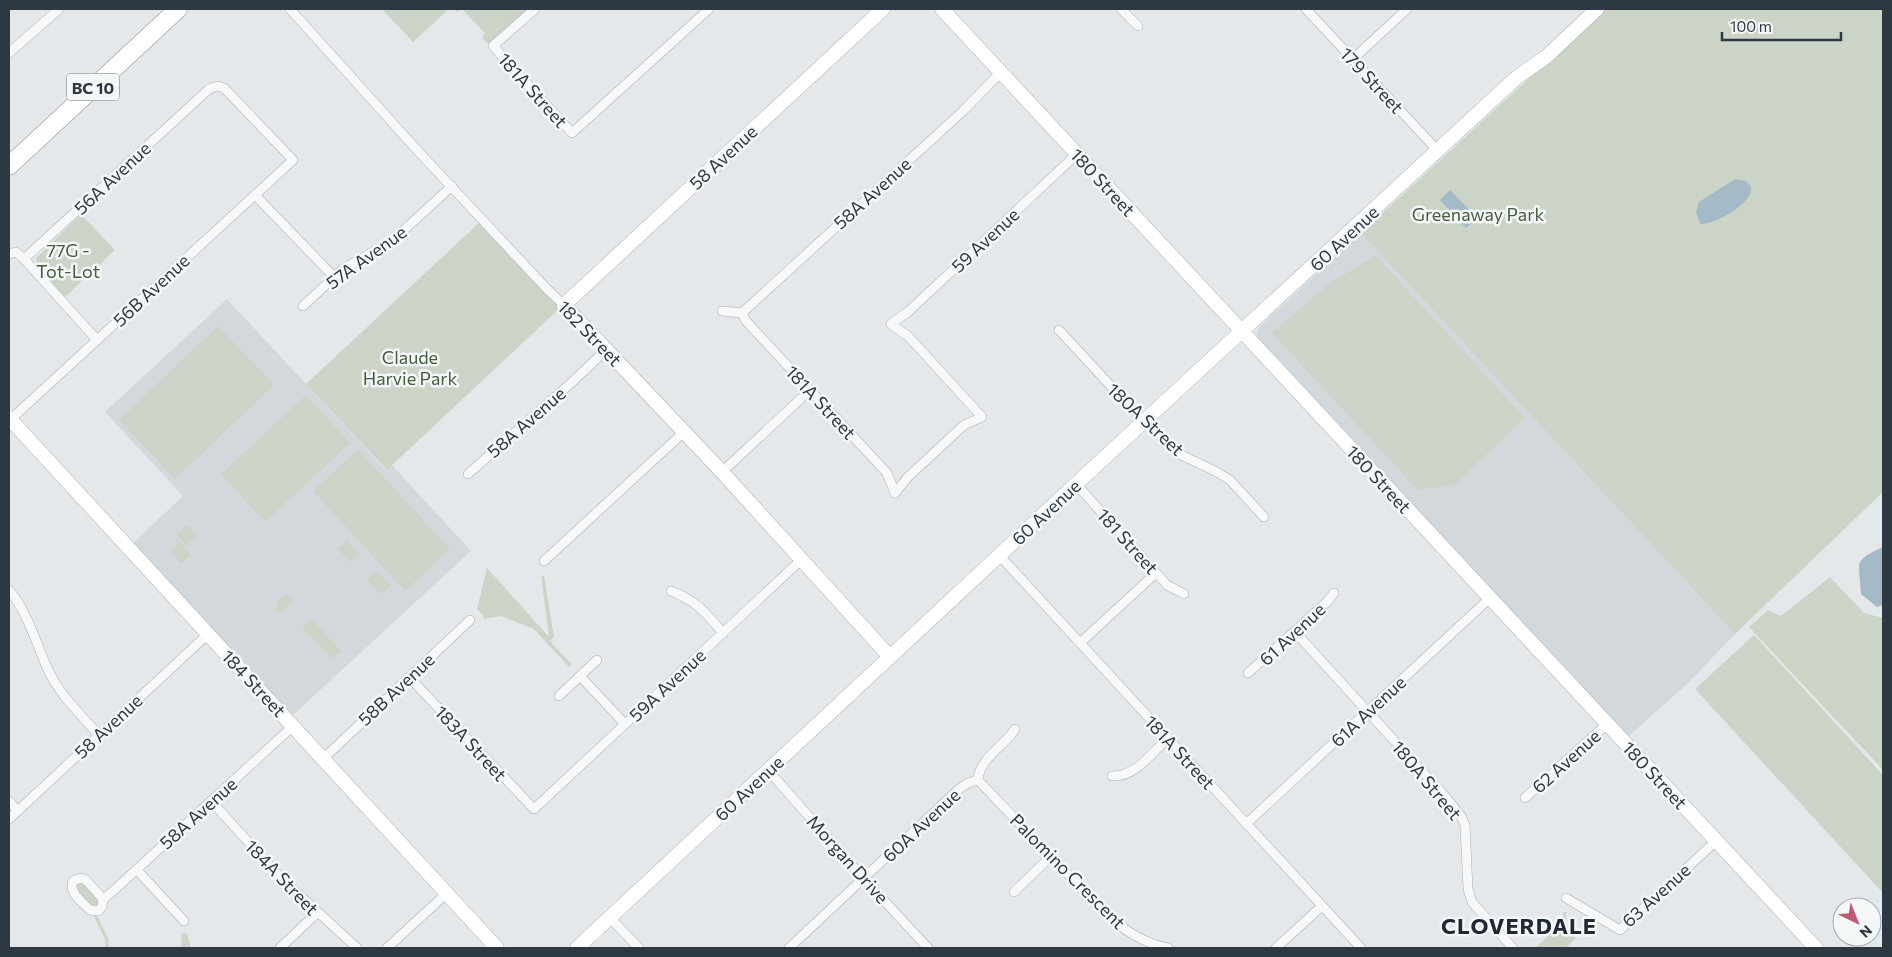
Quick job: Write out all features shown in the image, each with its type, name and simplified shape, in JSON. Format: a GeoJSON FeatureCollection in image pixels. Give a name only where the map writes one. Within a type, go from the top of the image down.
{"type":"FeatureCollection","features":[{"type":"Feature","properties":{"kind":"highway","name":"BC 10"},"geometry":{"type":"LineString","coordinates":[[9,166],[178,9]]}},
{"type":"Feature","properties":{"kind":"main road","name":"58 Avenue"},"geometry":{"type":"LineString","coordinates":[[564,305],[883,9]]}},
{"type":"Feature","properties":{"kind":"main road","name":"180 Street"},"geometry":{"type":"LineString","coordinates":[[942,9],[1816,948]]}},
{"type":"Feature","properties":{"kind":"main road","name":"60 Avenue"},"geometry":{"type":"LineString","coordinates":[[577,948],[1516,78],[1541,50],[1585,9]]}},
{"type":"Feature","properties":{"kind":"main road","name":"60 Avenue"},"geometry":{"type":"LineString","coordinates":[[1516,78],[1547,56],[1597,9]]}},
{"type":"Feature","properties":{"kind":"main road","name":"182 Street"},"geometry":{"type":"LineString","coordinates":[[564,305],[722,472],[890,656]]}},
{"type":"Feature","properties":{"kind":"main road","name":"184 Street"},"geometry":{"type":"LineString","coordinates":[[9,419],[497,948]]}},
{"type":"Feature","properties":{"kind":"street"},"geometry":{"type":"LineString","coordinates":[[9,53],[59,9]]}},
{"type":"Feature","properties":{"kind":"street","name":"182 Street"},"geometry":{"type":"LineString","coordinates":[[290,9],[564,305]]}},
{"type":"Feature","properties":{"kind":"street","name":"181A Street"},"geometry":{"type":"LineString","coordinates":[[534,9],[494,46],[572,133],[709,9]]}},
{"type":"Feature","properties":{"kind":"street"},"geometry":{"type":"LineString","coordinates":[[1121,9],[1138,26]]}},
{"type":"Feature","properties":{"kind":"street","name":"179 Street"},"geometry":{"type":"LineString","coordinates":[[1306,9],[1438,150]]}},
{"type":"Feature","properties":{"kind":"street"},"geometry":{"type":"LineString","coordinates":[[1353,59],[1407,9]]}},
{"type":"Feature","properties":{"kind":"street","name":"58A Avenue"},"geometry":{"type":"LineString","coordinates":[[742,313],[962,111],[1001,72]]}},
{"type":"Feature","properties":{"kind":"street","name":"56A Avenue"},"geometry":{"type":"LineString","coordinates":[[24,259],[209,89],[215,86],[225,89],[293,160]]}},
{"type":"Feature","properties":{"kind":"street","name":"59 Avenue"},"geometry":{"type":"LineString","coordinates":[[896,493],[908,476],[964,425],[982,417],[909,337],[891,324],[909,311],[1076,154]]}},
{"type":"Feature","properties":{"kind":"street","name":"56B Avenue"},"geometry":{"type":"LineString","coordinates":[[9,419],[293,160]]}},
{"type":"Feature","properties":{"kind":"street","name":"57A Avenue"},"geometry":{"type":"LineString","coordinates":[[302,306],[334,277],[353,263],[392,242],[452,186]]}},
{"type":"Feature","properties":{"kind":"street"},"geometry":{"type":"LineString","coordinates":[[255,195],[334,277]]}},
{"type":"Feature","properties":{"kind":"street"},"geometry":{"type":"LineString","coordinates":[[9,254],[16,252],[24,259],[97,340]]}},
{"type":"Feature","properties":{"kind":"street"},"geometry":{"type":"LineString","coordinates":[[722,312],[742,313]]}},
{"type":"Feature","properties":{"kind":"street","name":"181A Street"},"geometry":{"type":"LineString","coordinates":[[742,313],[746,321],[887,473],[896,493]]}},
{"type":"Feature","properties":{"kind":"street","name":"180A Street"},"geometry":{"type":"LineString","coordinates":[[1059,330],[1133,410],[1179,454],[1230,480],[1264,517]]}},
{"type":"Feature","properties":{"kind":"street","name":"58A Avenue"},"geometry":{"type":"LineString","coordinates":[[468,474],[606,350]]}},
{"type":"Feature","properties":{"kind":"street"},"geometry":{"type":"LineString","coordinates":[[722,472],[810,390]]}},
{"type":"Feature","properties":{"kind":"street"},"geometry":{"type":"LineString","coordinates":[[544,561],[684,432]]}},
{"type":"Feature","properties":{"kind":"street","name":"181 Street"},"geometry":{"type":"LineString","coordinates":[[1076,484],[1156,573],[1172,589],[1184,594]]}},
{"type":"Feature","properties":{"kind":"street","name":"181A Street"},"geometry":{"type":"LineString","coordinates":[[999,556],[1361,948]]}},
{"type":"Feature","properties":{"kind":"street","name":"59A Avenue"},"geometry":{"type":"LineString","coordinates":[[534,809],[801,560]]}},
{"type":"Feature","properties":{"kind":"street"},"geometry":{"type":"LineString","coordinates":[[1080,643],[1156,573]]}},
{"type":"Feature","properties":{"kind":"street"},"geometry":{"type":"LineString","coordinates":[[9,590],[22,610],[56,683],[99,735]]}},
{"type":"Feature","properties":{"kind":"street"},"geometry":{"type":"LineString","coordinates":[[671,591],[688,598],[702,609],[723,633]]}},
{"type":"Feature","properties":{"kind":"street","name":"61 Avenue"},"geometry":{"type":"LineString","coordinates":[[1248,673],[1295,632],[1334,593]]}},
{"type":"Feature","properties":{"kind":"street","name":"61A Avenue"},"geometry":{"type":"LineString","coordinates":[[1246,824],[1490,598]]}},
{"type":"Feature","properties":{"kind":"street","name":"58B Avenue"},"geometry":{"type":"LineString","coordinates":[[323,759],[470,620]]}},
{"type":"Feature","properties":{"kind":"street","name":"180A Street"},"geometry":{"type":"LineString","coordinates":[[1295,632],[1461,816],[1466,835],[1468,889],[1472,902],[1513,948]]}},
{"type":"Feature","properties":{"kind":"street","name":"58 Avenue"},"geometry":{"type":"LineString","coordinates":[[9,819],[208,634]]}},
{"type":"Feature","properties":{"kind":"street"},"geometry":{"type":"LineString","coordinates":[[558,696],[597,660]]}},
{"type":"Feature","properties":{"kind":"street"},"geometry":{"type":"LineString","coordinates":[[580,676],[625,724]]}},
{"type":"Feature","properties":{"kind":"street","name":"183A Street"},"geometry":{"type":"LineString","coordinates":[[409,677],[534,809]]}},
{"type":"Feature","properties":{"kind":"street","name":"62 Avenue"},"geometry":{"type":"LineString","coordinates":[[1525,798],[1607,724]]}},
{"type":"Feature","properties":{"kind":"street","name":"58A Avenue"},"geometry":{"type":"LineString","coordinates":[[102,899],[137,870],[294,726]]}},
{"type":"Feature","properties":{"kind":"street","name":"60A Avenue"},"geometry":{"type":"LineString","coordinates":[[789,948],[960,789],[968,783],[978,780],[978,774],[984,762],[1010,738],[1015,728]]}},
{"type":"Feature","properties":{"kind":"street"},"geometry":{"type":"LineString","coordinates":[[1112,776],[1120,776],[1131,772],[1167,739]]}},
{"type":"Feature","properties":{"kind":"street","name":"Morgan Drive"},"geometry":{"type":"LineString","coordinates":[[768,770],[928,948]]}},
{"type":"Feature","properties":{"kind":"street","name":"Palomino Crescent"},"geometry":{"type":"LineString","coordinates":[[978,780],[1117,924],[1141,939],[1168,948]]}},
{"type":"Feature","properties":{"kind":"street"},"geometry":{"type":"LineString","coordinates":[[9,801],[18,811]]}},
{"type":"Feature","properties":{"kind":"street","name":"184A Street"},"geometry":{"type":"LineString","coordinates":[[211,801],[283,880],[357,948]]}},
{"type":"Feature","properties":{"kind":"street","name":"63 Avenue"},"geometry":{"type":"LineString","coordinates":[[1566,898],[1620,930],[1716,840]]}},
{"type":"Feature","properties":{"kind":"street"},"geometry":{"type":"LineString","coordinates":[[1014,892],[1051,856]]}},
{"type":"Feature","properties":{"kind":"street"},"geometry":{"type":"LineString","coordinates":[[137,870],[184,921]]}},
{"type":"Feature","properties":{"kind":"street"},"geometry":{"type":"LineString","coordinates":[[387,948],[447,893]]}},
{"type":"Feature","properties":{"kind":"street"},"geometry":{"type":"LineString","coordinates":[[1276,948],[1322,906]]}},
{"type":"Feature","properties":{"kind":"street"},"geometry":{"type":"LineString","coordinates":[[280,948],[317,913]]}},
{"type":"Feature","properties":{"kind":"street"},"geometry":{"type":"LineString","coordinates":[[610,918],[639,948]]}},
{"type":"Feature","properties":{"kind":"shaded area"},"geometry":{"type":"Polygon","coordinates":[[[1361,233],[1735,634],[1687,684],[1630,735],[1628,741],[1257,338],[1259,327],[1361,233]]]}},
{"type":"Feature","properties":{"kind":"shaded area"},"geometry":{"type":"Polygon","coordinates":[[[227,299],[386,470],[392,465],[471,551],[292,716],[233,649],[229,648],[133,543],[183,496],[105,412],[227,299]]]}},
{"type":"Feature","properties":{"kind":"green space"},"geometry":{"type":"Polygon","coordinates":[[[382,9],[449,9],[413,42],[382,9]]]}},
{"type":"Feature","properties":{"kind":"green space"},"geometry":{"type":"Polygon","coordinates":[[[462,9],[530,9],[489,45],[482,38],[485,33],[462,9]]]}},
{"type":"Feature","properties":{"kind":"green space","name":"Greenaway Park"},"geometry":{"type":"Polygon","coordinates":[[[1604,9],[1883,9],[1883,492],[1735,634],[1361,233],[1604,9]]]}},
{"type":"Feature","properties":{"kind":"green space","name":"77G - Tot-Lot"},"geometry":{"type":"Polygon","coordinates":[[[81,214],[115,250],[65,297],[37,266],[36,258],[81,214]]]}},
{"type":"Feature","properties":{"kind":"green space","name":"Claude Harvie Park"},"geometry":{"type":"Polygon","coordinates":[[[480,222],[561,307],[387,470],[306,384],[480,222]]]}},
{"type":"Feature","properties":{"kind":"green space"},"geometry":{"type":"Polygon","coordinates":[[[1376,256],[1525,418],[1453,486],[1417,489],[1272,333],[1331,282],[1376,256]]]}},
{"type":"Feature","properties":{"kind":"green space"},"geometry":{"type":"Polygon","coordinates":[[[218,326],[274,385],[175,479],[119,420],[218,326]]]}},
{"type":"Feature","properties":{"kind":"green space"},"geometry":{"type":"Polygon","coordinates":[[[306,395],[350,443],[265,522],[221,474],[306,395]]]}},
{"type":"Feature","properties":{"kind":"green space"},"geometry":{"type":"Polygon","coordinates":[[[358,450],[450,549],[405,591],[313,491],[358,450]]]}},
{"type":"Feature","properties":{"kind":"green space"},"geometry":{"type":"Polygon","coordinates":[[[187,525],[197,536],[186,546],[176,534],[187,525]]]}},
{"type":"Feature","properties":{"kind":"green space"},"geometry":{"type":"Polygon","coordinates":[[[347,540],[359,553],[350,562],[338,549],[347,540]]]}},
{"type":"Feature","properties":{"kind":"green space"},"geometry":{"type":"Polygon","coordinates":[[[180,542],[191,555],[181,564],[170,551],[180,542]]]}},
{"type":"Feature","properties":{"kind":"green space"},"geometry":{"type":"Polygon","coordinates":[[[487,568],[549,637],[541,575],[544,576],[554,637],[550,641],[572,665],[569,667],[534,629],[501,616],[484,619],[477,609],[487,568]]]}},
{"type":"Feature","properties":{"kind":"green space"},"geometry":{"type":"Polygon","coordinates":[[[377,571],[391,585],[381,594],[367,580],[377,571]]]}},
{"type":"Feature","properties":{"kind":"green space"},"geometry":{"type":"Polygon","coordinates":[[[1830,577],[1864,613],[1883,618],[1883,770],[1749,627],[1768,610],[1781,616],[1830,577]]]}},
{"type":"Feature","properties":{"kind":"green space"},"geometry":{"type":"Polygon","coordinates":[[[286,594],[293,601],[280,614],[275,609],[278,607],[276,604],[286,594]]]}},
{"type":"Feature","properties":{"kind":"green space"},"geometry":{"type":"Polygon","coordinates":[[[311,619],[341,651],[332,659],[302,628],[311,619]]]}},
{"type":"Feature","properties":{"kind":"green space"},"geometry":{"type":"Polygon","coordinates":[[[1754,635],[1883,775],[1883,893],[1695,689],[1754,635]]]}},
{"type":"Feature","properties":{"kind":"green space"},"geometry":{"type":"Polygon","coordinates":[[[82,882],[99,901],[97,905],[91,905],[76,889],[75,884],[82,882]]]}},
{"type":"Feature","properties":{"kind":"green space"},"geometry":{"type":"Polygon","coordinates":[[[1563,912],[1566,912],[1566,928],[1576,938],[1566,948],[1535,948],[1562,923],[1563,912]]]}},
{"type":"Feature","properties":{"kind":"green space"},"geometry":{"type":"Polygon","coordinates":[[[93,914],[96,914],[108,938],[109,948],[106,948],[105,939],[93,914]]]}},
{"type":"Feature","properties":{"kind":"green space"},"geometry":{"type":"Polygon","coordinates":[[[182,933],[187,933],[191,948],[181,948],[182,933]]]}},
{"type":"Feature","properties":{"kind":"water"},"geometry":{"type":"Polygon","coordinates":[[[1735,179],[1745,181],[1751,186],[1751,193],[1747,199],[1723,217],[1700,224],[1696,212],[1699,202],[1735,179]]]}},
{"type":"Feature","properties":{"kind":"water"},"geometry":{"type":"Polygon","coordinates":[[[1450,190],[1477,218],[1466,228],[1440,200],[1450,190]]]}},
{"type":"Feature","properties":{"kind":"water"},"geometry":{"type":"Polygon","coordinates":[[[1883,547],[1883,605],[1877,607],[1861,594],[1859,569],[1862,560],[1866,556],[1883,547]]]}},
{"type":"Feature","properties":{"kind":"district","name":"CLOVERDALE"},"geometry":{"type":"Point","coordinates":[1519,925]}}]}
